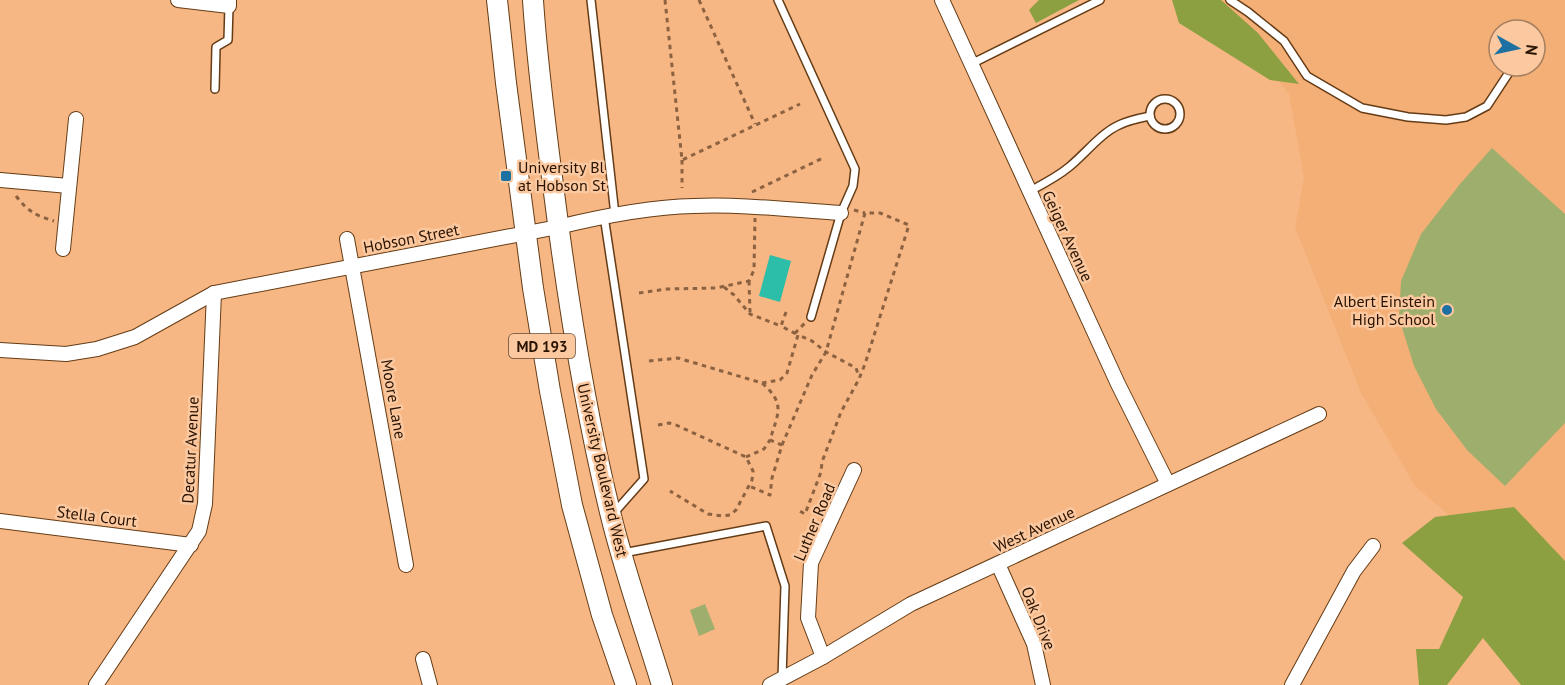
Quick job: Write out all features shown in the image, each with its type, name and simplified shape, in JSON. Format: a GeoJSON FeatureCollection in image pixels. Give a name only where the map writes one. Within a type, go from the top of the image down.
{"type":"FeatureCollection","features":[{"type":"Feature","properties":{"kind":"main road","name":"University Boulevard West"},"geometry":{"type":"LineString","coordinates":[[498,0],[506,83],[533,288],[550,391],[572,505],[602,615],[626,685]]}},
{"type":"Feature","properties":{"kind":"main road","name":"University Boulevard West"},"geometry":{"type":"LineString","coordinates":[[533,0],[537,58],[558,227],[580,371],[611,516],[662,685]]}},
{"type":"Feature","properties":{"kind":"street"},"geometry":{"type":"LineString","coordinates":[[178,0],[229,3]]}},
{"type":"Feature","properties":{"kind":"street","name":"Geiger Avenue"},"geometry":{"type":"LineString","coordinates":[[942,0],[1118,384],[1168,484]]}},
{"type":"Feature","properties":{"kind":"street"},"geometry":{"type":"LineString","coordinates":[[63,249],[76,119]]}},
{"type":"Feature","properties":{"kind":"street"},"geometry":{"type":"LineString","coordinates":[[0,180],[69,186]]}},
{"type":"Feature","properties":{"kind":"street","name":"Hobson Street"},"geometry":{"type":"LineString","coordinates":[[0,350],[66,354],[97,350],[135,337],[214,293],[610,215],[693,206],[847,212]]}},
{"type":"Feature","properties":{"kind":"street","name":"Moore Lane"},"geometry":{"type":"LineString","coordinates":[[347,239],[406,565]]}},
{"type":"Feature","properties":{"kind":"street","name":"Decatur Avenue"},"geometry":{"type":"LineString","coordinates":[[96,685],[199,531],[205,504],[214,293]]}},
{"type":"Feature","properties":{"kind":"street","name":"West Avenue"},"geometry":{"type":"LineString","coordinates":[[776,682],[823,657],[911,604],[1319,414]]}},
{"type":"Feature","properties":{"kind":"street","name":"Luther Road"},"geometry":{"type":"LineString","coordinates":[[823,657],[808,618],[811,563],[854,470]]}},
{"type":"Feature","properties":{"kind":"street","name":"Stella Court"},"geometry":{"type":"LineString","coordinates":[[0,521],[191,544]]}},
{"type":"Feature","properties":{"kind":"street"},"geometry":{"type":"LineString","coordinates":[[1292,685],[1354,571],[1373,546]]}},
{"type":"Feature","properties":{"kind":"street","name":"Oak Drive"},"geometry":{"type":"LineString","coordinates":[[998,564],[1034,644],[1043,685]]}},
{"type":"Feature","properties":{"kind":"street"},"geometry":{"type":"LineString","coordinates":[[423,659],[430,685]]}},
{"type":"Feature","properties":{"kind":"lane"},"geometry":{"type":"LineString","coordinates":[[591,0],[610,215],[644,479],[611,516]]}},
{"type":"Feature","properties":{"kind":"lane"},"geometry":{"type":"LineString","coordinates":[[778,0],[855,170],[847,212],[811,317]]}},
{"type":"Feature","properties":{"kind":"lane"},"geometry":{"type":"LineString","coordinates":[[971,64],[1100,0]]}},
{"type":"Feature","properties":{"kind":"lane"},"geometry":{"type":"LineString","coordinates":[[1230,0],[1284,41],[1307,76],[1362,108],[1408,117],[1446,120],[1466,117],[1487,106],[1505,78]]}},
{"type":"Feature","properties":{"kind":"lane"},"geometry":{"type":"LineString","coordinates":[[215,89],[216,47],[228,40],[229,3]]}},
{"type":"Feature","properties":{"kind":"lane"},"geometry":{"type":"LineString","coordinates":[[1165,99],[1178,105],[1180,120],[1173,128],[1163,130],[1155,125],[1150,116],[1152,106],[1165,99]]}},
{"type":"Feature","properties":{"kind":"lane"},"geometry":{"type":"LineString","coordinates":[[1029,192],[1069,167],[1117,125],[1150,116]]}},
{"type":"Feature","properties":{"kind":"lane"},"geometry":{"type":"LineString","coordinates":[[621,553],[766,526],[785,586],[776,682]]}},
{"type":"Feature","properties":{"kind":"path"},"geometry":{"type":"LineString","coordinates":[[665,0],[682,160],[682,188]]}},
{"type":"Feature","properties":{"kind":"path"},"geometry":{"type":"LineString","coordinates":[[699,0],[755,125]]}},
{"type":"Feature","properties":{"kind":"path"},"geometry":{"type":"LineString","coordinates":[[682,160],[800,104]]}},
{"type":"Feature","properties":{"kind":"path"},"geometry":{"type":"LineString","coordinates":[[749,193],[825,158]]}},
{"type":"Feature","properties":{"kind":"path"},"geometry":{"type":"LineString","coordinates":[[14,194],[28,210],[39,217],[66,223]]}},
{"type":"Feature","properties":{"kind":"path"},"geometry":{"type":"LineString","coordinates":[[798,510],[805,514],[841,412],[860,378],[909,225],[880,213],[847,212]]}},
{"type":"Feature","properties":{"kind":"path"},"geometry":{"type":"LineString","coordinates":[[749,486],[770,495],[772,478],[782,445],[812,375],[826,352],[866,213]]}},
{"type":"Feature","properties":{"kind":"path"},"geometry":{"type":"LineString","coordinates":[[750,314],[749,281],[754,270],[755,214]]}},
{"type":"Feature","properties":{"kind":"path"},"geometry":{"type":"LineString","coordinates":[[639,293],[667,289],[716,288],[749,281]]}},
{"type":"Feature","properties":{"kind":"path"},"geometry":{"type":"LineString","coordinates":[[723,286],[750,314],[812,341],[826,352],[856,368],[860,378]]}},
{"type":"Feature","properties":{"kind":"path"},"geometry":{"type":"LineString","coordinates":[[781,326],[786,312]]}},
{"type":"Feature","properties":{"kind":"path"},"geometry":{"type":"LineString","coordinates":[[762,383],[780,380],[787,373],[798,335],[796,332],[811,317]]}},
{"type":"Feature","properties":{"kind":"path"},"geometry":{"type":"LineString","coordinates":[[649,361],[678,358],[762,383],[772,392],[779,405],[770,440],[764,449],[746,457]]}},
{"type":"Feature","properties":{"kind":"path"},"geometry":{"type":"LineString","coordinates":[[856,368],[865,364]]}},
{"type":"Feature","properties":{"kind":"path"},"geometry":{"type":"LineString","coordinates":[[658,425],[669,423],[676,425],[746,457],[753,471],[749,486],[736,510],[730,515],[708,514],[670,491]]}},
{"type":"Feature","properties":{"kind":"path"},"geometry":{"type":"LineString","coordinates":[[770,440],[782,445]]}},
{"type":"Feature","properties":{"kind":"shaded area","name":"Albert Einstein High School"},"geometry":{"type":"Polygon","coordinates":[[[1214,0],[1565,0],[1565,616],[1415,486],[1361,393],[1295,227],[1304,178],[1289,94],[1214,0]]]}},
{"type":"Feature","properties":{"kind":"green space"},"geometry":{"type":"Polygon","coordinates":[[[1039,0],[1079,0],[1036,23],[1029,10],[1039,0]]]}},
{"type":"Feature","properties":{"kind":"green space"},"geometry":{"type":"Polygon","coordinates":[[[1172,0],[1221,0],[1258,33],[1299,84],[1270,80],[1179,23],[1172,0]]]}},
{"type":"Feature","properties":{"kind":"green space"},"geometry":{"type":"Polygon","coordinates":[[[1492,148],[1565,214],[1565,423],[1505,486],[1467,450],[1436,409],[1414,366],[1399,318],[1401,281],[1421,234],[1492,148]]]}},
{"type":"Feature","properties":{"kind":"green space"},"geometry":{"type":"Polygon","coordinates":[[[1514,507],[1565,561],[1565,685],[1521,685],[1483,638],[1447,685],[1419,685],[1416,649],[1439,649],[1463,597],[1402,543],[1435,517],[1514,507]]]}},
{"type":"Feature","properties":{"kind":"green space"},"geometry":{"type":"Polygon","coordinates":[[[705,604],[715,629],[699,636],[690,610],[705,604]]]}},
{"type":"Feature","properties":{"kind":"water"},"geometry":{"type":"Polygon","coordinates":[[[770,255],[791,261],[780,302],[759,296],[770,255]]]}},
{"type":"Feature","properties":{"kind":"place","name":"University Bl at Hobson St"},"geometry":{"type":"Point","coordinates":[506,176]}},
{"type":"Feature","properties":{"kind":"place","name":"Albert Einstein High School"},"geometry":{"type":"Point","coordinates":[1447,310]}}]}
